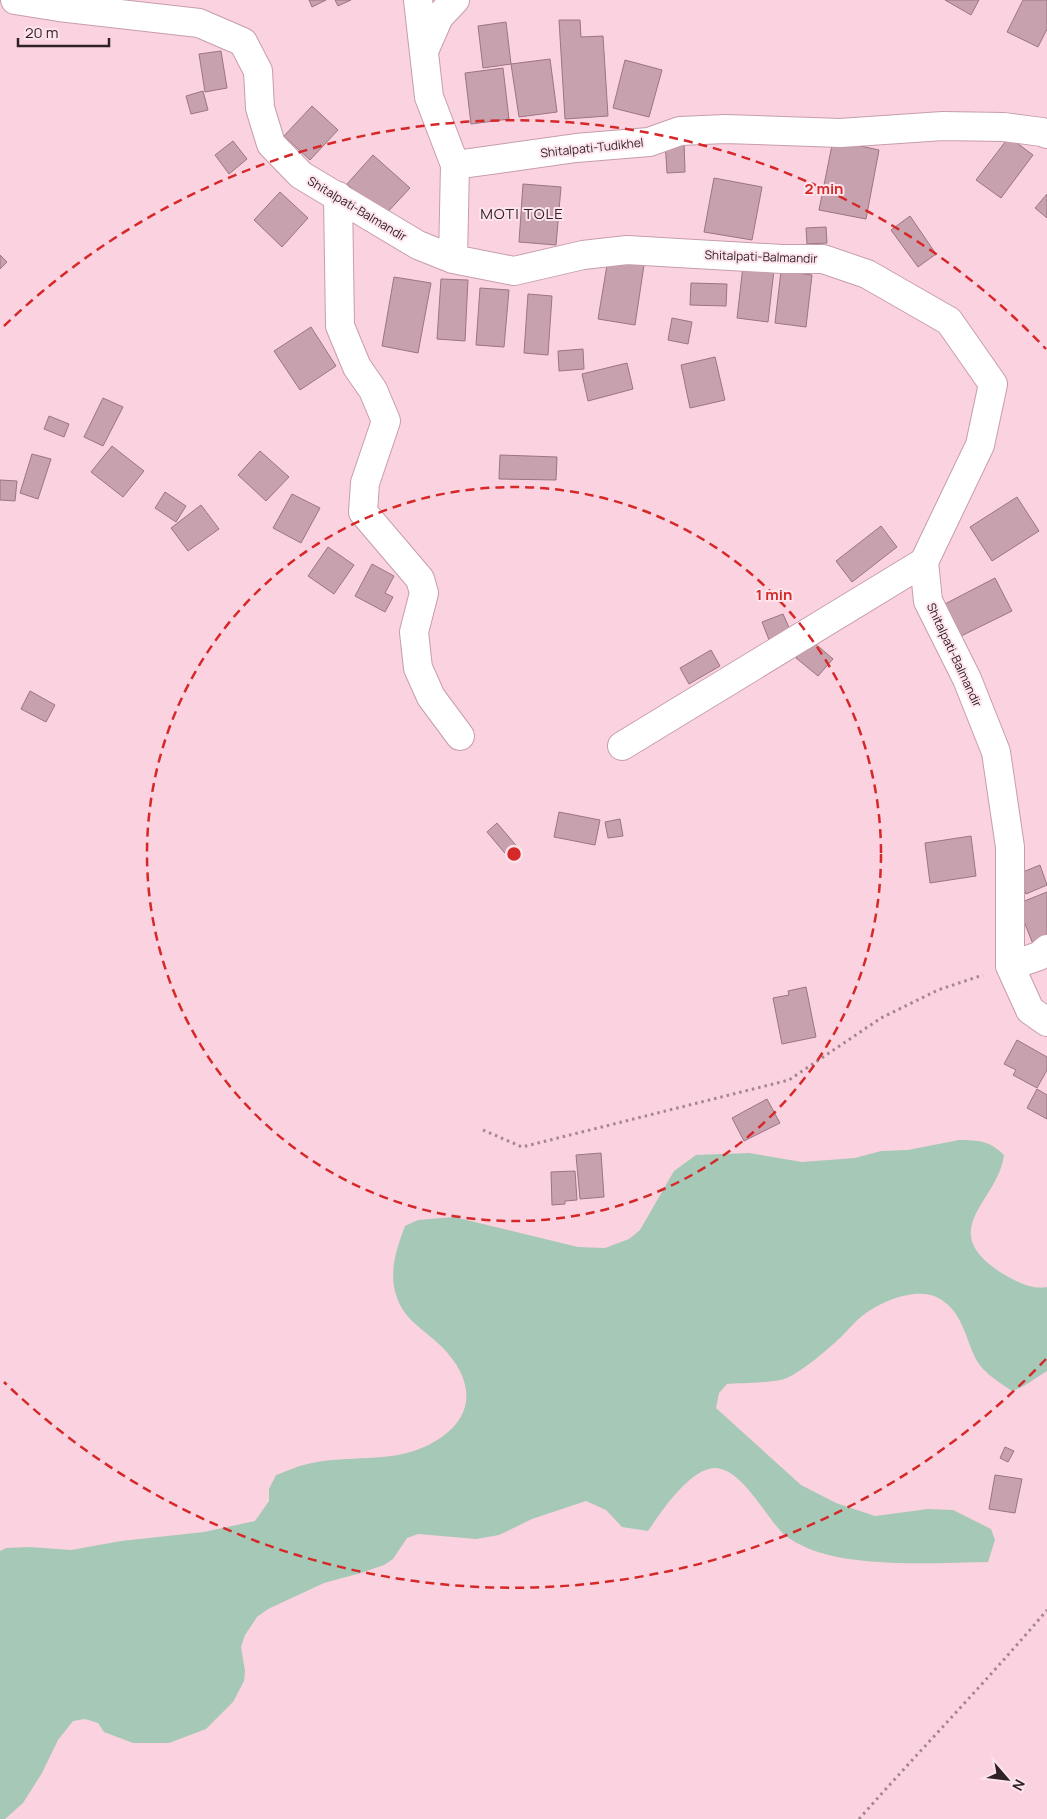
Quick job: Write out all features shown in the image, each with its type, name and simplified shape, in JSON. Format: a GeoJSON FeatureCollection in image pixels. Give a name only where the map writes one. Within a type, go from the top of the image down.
{"type":"FeatureCollection","features":[{"type":"Feature","properties":{"kind":"street","name":"Shitalpati-Balmandir"},"geometry":{"type":"LineString","coordinates":[[14,0],[59,7],[199,22],[243,42],[258,71],[260,108],[271,144],[301,175],[418,245],[453,259],[514,271],[582,255],[627,250],[782,260],[822,259],[868,274],[949,321],[992,384],[980,446],[924,562],[928,601],[967,679],[996,752],[1010,847],[1010,966],[1030,1010],[1047,1022]]}},
{"type":"Feature","properties":{"kind":"street"},"geometry":{"type":"LineString","coordinates":[[418,0],[429,97],[455,165],[453,259]]}},
{"type":"Feature","properties":{"kind":"street"},"geometry":{"type":"LineString","coordinates":[[424,53],[439,17],[455,0]]}},
{"type":"Feature","properties":{"kind":"street","name":"Shitalpati-Tudikhel"},"geometry":{"type":"LineString","coordinates":[[455,165],[576,148],[649,142],[680,131],[725,129],[832,133],[1004,127],[1047,134]]}},
{"type":"Feature","properties":{"kind":"street"},"geometry":{"type":"LineString","coordinates":[[338,196],[340,326],[357,367],[373,390],[386,421],[365,483],[364,512],[420,579],[424,593],[414,632],[418,668],[431,697],[460,736]]}},
{"type":"Feature","properties":{"kind":"street"},"geometry":{"type":"LineString","coordinates":[[622,746],[924,562]]}},
{"type":"Feature","properties":{"kind":"street"},"geometry":{"type":"LineString","coordinates":[[1010,966],[1040,956],[1047,949]]}},
{"type":"Feature","properties":{"kind":"path"},"geometry":{"type":"LineString","coordinates":[[483,1130],[522,1147],[693,1102],[788,1080],[882,1018],[938,990],[1010,966]]}},
{"type":"Feature","properties":{"kind":"path"},"geometry":{"type":"LineString","coordinates":[[859,1819],[925,1745],[982,1687],[1047,1610]]}},
{"type":"Feature","properties":{"kind":"green space"},"geometry":{"type":"Polygon","coordinates":[[[959,1140],[984,1142],[1004,1155],[992,1187],[975,1215],[971,1228],[972,1242],[981,1257],[1005,1275],[1029,1286],[1047,1287],[1047,1371],[1026,1385],[1012,1391],[990,1376],[977,1361],[958,1317],[947,1304],[932,1295],[912,1294],[892,1299],[866,1313],[822,1354],[787,1378],[767,1382],[727,1384],[719,1393],[716,1408],[801,1485],[836,1503],[875,1516],[928,1509],[953,1510],[991,1529],[995,1540],[988,1562],[896,1563],[848,1559],[807,1548],[787,1537],[779,1529],[736,1477],[726,1471],[715,1468],[705,1470],[686,1483],[668,1503],[648,1531],[622,1527],[606,1510],[586,1501],[532,1519],[499,1535],[476,1539],[418,1534],[407,1538],[393,1559],[384,1565],[324,1583],[268,1609],[257,1617],[245,1635],[241,1647],[245,1671],[244,1681],[233,1702],[206,1729],[169,1743],[133,1743],[104,1732],[98,1723],[85,1719],[73,1721],[58,1740],[42,1773],[23,1803],[5,1819],[0,1819],[0,1551],[6,1548],[30,1547],[71,1550],[121,1541],[204,1532],[255,1521],[269,1501],[269,1489],[276,1475],[303,1465],[325,1461],[382,1457],[411,1452],[441,1438],[462,1415],[466,1402],[466,1389],[462,1375],[454,1361],[441,1346],[405,1313],[395,1291],[393,1270],[405,1226],[418,1220],[454,1217],[578,1247],[605,1248],[629,1239],[640,1230],[674,1171],[696,1155],[749,1153],[802,1162],[855,1158],[881,1151],[908,1150],[959,1140]]]}},
{"type":"Feature","properties":{"kind":"building"},"geometry":{"type":"Polygon","coordinates":[[[309,0],[326,0],[312,7],[309,0]]]}},
{"type":"Feature","properties":{"kind":"building"},"geometry":{"type":"Polygon","coordinates":[[[335,0],[351,0],[338,6],[335,0]]]}},
{"type":"Feature","properties":{"kind":"building"},"geometry":{"type":"Polygon","coordinates":[[[945,0],[979,0],[971,15],[945,0]]]}},
{"type":"Feature","properties":{"kind":"building"},"geometry":{"type":"Polygon","coordinates":[[[1023,0],[1047,0],[1047,29],[1038,47],[1007,32],[1023,0]]]}},
{"type":"Feature","properties":{"kind":"building"},"geometry":{"type":"Polygon","coordinates":[[[559,20],[580,20],[581,37],[603,36],[608,116],[565,119],[559,20]]]}},
{"type":"Feature","properties":{"kind":"building"},"geometry":{"type":"Polygon","coordinates":[[[506,22],[511,64],[483,68],[478,26],[506,22]]]}},
{"type":"Feature","properties":{"kind":"building"},"geometry":{"type":"Polygon","coordinates":[[[221,51],[227,88],[205,92],[199,54],[221,51]]]}},
{"type":"Feature","properties":{"kind":"building"},"geometry":{"type":"Polygon","coordinates":[[[550,59],[557,112],[519,117],[511,64],[550,59]]]}},
{"type":"Feature","properties":{"kind":"building"},"geometry":{"type":"Polygon","coordinates":[[[625,60],[662,70],[649,117],[613,108],[625,60]]]}},
{"type":"Feature","properties":{"kind":"building"},"geometry":{"type":"Polygon","coordinates":[[[503,68],[509,119],[471,124],[465,73],[503,68]]]}},
{"type":"Feature","properties":{"kind":"building"},"geometry":{"type":"Polygon","coordinates":[[[203,91],[208,110],[191,114],[186,96],[203,91]]]}},
{"type":"Feature","properties":{"kind":"building"},"geometry":{"type":"Polygon","coordinates":[[[312,106],[338,130],[310,160],[284,136],[312,106]]]}},
{"type":"Feature","properties":{"kind":"building"},"geometry":{"type":"Polygon","coordinates":[[[1009,137],[1033,155],[1001,198],[976,180],[1009,137]]]}},
{"type":"Feature","properties":{"kind":"building"},"geometry":{"type":"Polygon","coordinates":[[[684,140],[685,172],[667,173],[665,141],[684,140]]]}},
{"type":"Feature","properties":{"kind":"building"},"geometry":{"type":"Polygon","coordinates":[[[833,140],[879,150],[866,219],[819,210],[833,140]]]}},
{"type":"Feature","properties":{"kind":"building"},"geometry":{"type":"Polygon","coordinates":[[[233,141],[247,159],[229,174],[215,155],[233,141]]]}},
{"type":"Feature","properties":{"kind":"building"},"geometry":{"type":"Polygon","coordinates":[[[373,155],[410,188],[383,217],[347,184],[373,155]]]}},
{"type":"Feature","properties":{"kind":"building"},"geometry":{"type":"Polygon","coordinates":[[[714,178],[762,187],[752,240],[704,232],[714,178]]]}},
{"type":"Feature","properties":{"kind":"building"},"geometry":{"type":"Polygon","coordinates":[[[523,184],[561,187],[556,245],[519,242],[523,184]]]}},
{"type":"Feature","properties":{"kind":"building"},"geometry":{"type":"Polygon","coordinates":[[[280,192],[308,218],[282,247],[254,220],[280,192]]]}},
{"type":"Feature","properties":{"kind":"building"},"geometry":{"type":"Polygon","coordinates":[[[1047,194],[1047,218],[1035,208],[1047,194]]]}},
{"type":"Feature","properties":{"kind":"building"},"geometry":{"type":"Polygon","coordinates":[[[910,216],[936,254],[918,267],[891,230],[910,216]]]}},
{"type":"Feature","properties":{"kind":"building"},"geometry":{"type":"Polygon","coordinates":[[[826,227],[827,243],[807,244],[806,228],[826,227]]]}},
{"type":"Feature","properties":{"kind":"building"},"geometry":{"type":"Polygon","coordinates":[[[0,255],[7,262],[0,269],[0,255]]]}},
{"type":"Feature","properties":{"kind":"building"},"geometry":{"type":"Polygon","coordinates":[[[608,259],[644,265],[635,325],[598,319],[608,259]]]}},
{"type":"Feature","properties":{"kind":"building"},"geometry":{"type":"Polygon","coordinates":[[[743,266],[774,270],[768,322],[737,318],[743,266]]]}},
{"type":"Feature","properties":{"kind":"building"},"geometry":{"type":"Polygon","coordinates":[[[781,271],[812,275],[806,327],[775,323],[781,271]]]}},
{"type":"Feature","properties":{"kind":"building"},"geometry":{"type":"Polygon","coordinates":[[[394,277],[431,283],[418,353],[382,346],[394,277]]]}},
{"type":"Feature","properties":{"kind":"building"},"geometry":{"type":"Polygon","coordinates":[[[441,279],[468,280],[465,341],[437,339],[441,279]]]}},
{"type":"Feature","properties":{"kind":"building"},"geometry":{"type":"Polygon","coordinates":[[[691,283],[727,284],[726,306],[690,305],[691,283]]]}},
{"type":"Feature","properties":{"kind":"building"},"geometry":{"type":"Polygon","coordinates":[[[480,288],[509,290],[504,347],[476,345],[480,288]]]}},
{"type":"Feature","properties":{"kind":"building"},"geometry":{"type":"Polygon","coordinates":[[[528,294],[552,296],[548,355],[524,353],[528,294]]]}},
{"type":"Feature","properties":{"kind":"building"},"geometry":{"type":"Polygon","coordinates":[[[672,318],[692,322],[688,344],[668,340],[672,318]]]}},
{"type":"Feature","properties":{"kind":"building"},"geometry":{"type":"Polygon","coordinates":[[[311,327],[336,366],[300,390],[274,351],[311,327]]]}},
{"type":"Feature","properties":{"kind":"building"},"geometry":{"type":"Polygon","coordinates":[[[583,349],[584,369],[559,371],[558,351],[583,349]]]}},
{"type":"Feature","properties":{"kind":"building"},"geometry":{"type":"Polygon","coordinates":[[[715,357],[725,400],[690,408],[681,365],[715,357]]]}},
{"type":"Feature","properties":{"kind":"building"},"geometry":{"type":"Polygon","coordinates":[[[627,363],[633,389],[588,401],[582,374],[627,363]]]}},
{"type":"Feature","properties":{"kind":"building"},"geometry":{"type":"Polygon","coordinates":[[[103,398],[123,407],[103,446],[84,437],[103,398]]]}},
{"type":"Feature","properties":{"kind":"building"},"geometry":{"type":"Polygon","coordinates":[[[49,416],[69,424],[64,437],[44,429],[49,416]]]}},
{"type":"Feature","properties":{"kind":"building"},"geometry":{"type":"Polygon","coordinates":[[[112,446],[144,471],[123,497],[91,472],[112,446]]]}},
{"type":"Feature","properties":{"kind":"building"},"geometry":{"type":"Polygon","coordinates":[[[260,451],[289,477],[266,501],[238,475],[260,451]]]}},
{"type":"Feature","properties":{"kind":"building"},"geometry":{"type":"Polygon","coordinates":[[[32,454],[51,459],[38,499],[20,493],[32,454]]]}},
{"type":"Feature","properties":{"kind":"building"},"geometry":{"type":"Polygon","coordinates":[[[500,455],[557,457],[556,480],[499,479],[500,455]]]}},
{"type":"Feature","properties":{"kind":"building"},"geometry":{"type":"Polygon","coordinates":[[[0,480],[17,481],[15,501],[0,500],[0,480]]]}},
{"type":"Feature","properties":{"kind":"building"},"geometry":{"type":"Polygon","coordinates":[[[165,492],[186,506],[176,522],[155,508],[165,492]]]}},
{"type":"Feature","properties":{"kind":"building"},"geometry":{"type":"Polygon","coordinates":[[[292,494],[320,508],[301,543],[273,528],[292,494]]]}},
{"type":"Feature","properties":{"kind":"building"},"geometry":{"type":"Polygon","coordinates":[[[1017,497],[1039,531],[992,561],[970,527],[1017,497]]]}},
{"type":"Feature","properties":{"kind":"building"},"geometry":{"type":"Polygon","coordinates":[[[201,505],[219,529],[188,551],[171,528],[201,505]]]}},
{"type":"Feature","properties":{"kind":"building"},"geometry":{"type":"Polygon","coordinates":[[[881,526],[897,547],[852,582],[836,561],[881,526]]]}},
{"type":"Feature","properties":{"kind":"building"},"geometry":{"type":"Polygon","coordinates":[[[328,547],[354,565],[334,594],[308,576],[328,547]]]}},
{"type":"Feature","properties":{"kind":"building"},"geometry":{"type":"Polygon","coordinates":[[[372,564],[394,576],[385,593],[393,597],[385,612],[355,596],[372,564]]]}},
{"type":"Feature","properties":{"kind":"building"},"geometry":{"type":"Polygon","coordinates":[[[995,578],[1012,611],[959,637],[943,605],[995,578]]]}},
{"type":"Feature","properties":{"kind":"building"},"geometry":{"type":"Polygon","coordinates":[[[783,614],[795,641],[773,650],[762,622],[783,614]]]}},
{"type":"Feature","properties":{"kind":"building"},"geometry":{"type":"Polygon","coordinates":[[[811,640],[833,659],[818,676],[796,658],[811,640]]]}},
{"type":"Feature","properties":{"kind":"building"},"geometry":{"type":"Polygon","coordinates":[[[711,650],[720,666],[689,684],[680,668],[711,650]]]}},
{"type":"Feature","properties":{"kind":"building"},"geometry":{"type":"Polygon","coordinates":[[[30,691],[55,705],[46,722],[21,709],[30,691]]]}},
{"type":"Feature","properties":{"kind":"building"},"geometry":{"type":"Polygon","coordinates":[[[559,812],[600,820],[595,845],[554,837],[559,812]]]}},
{"type":"Feature","properties":{"kind":"building"},"geometry":{"type":"Polygon","coordinates":[[[620,819],[623,836],[608,838],[605,822],[620,819]]]}},
{"type":"Feature","properties":{"kind":"building"},"geometry":{"type":"Polygon","coordinates":[[[497,823],[519,849],[509,858],[487,832],[497,823]]]}},
{"type":"Feature","properties":{"kind":"building"},"geometry":{"type":"Polygon","coordinates":[[[971,836],[976,876],[930,883],[925,843],[971,836]]]}},
{"type":"Feature","properties":{"kind":"building"},"geometry":{"type":"Polygon","coordinates":[[[1040,865],[1047,885],[1026,894],[1018,874],[1040,865]]]}},
{"type":"Feature","properties":{"kind":"building"},"geometry":{"type":"Polygon","coordinates":[[[1047,892],[1047,939],[1033,944],[1017,904],[1047,892]]]}},
{"type":"Feature","properties":{"kind":"building"},"geometry":{"type":"Polygon","coordinates":[[[806,987],[816,1037],[782,1044],[773,998],[789,995],[788,991],[806,987]]]}},
{"type":"Feature","properties":{"kind":"building"},"geometry":{"type":"Polygon","coordinates":[[[1017,1040],[1047,1057],[1047,1070],[1037,1088],[1013,1075],[1016,1070],[1004,1064],[1017,1040]]]}},
{"type":"Feature","properties":{"kind":"building"},"geometry":{"type":"Polygon","coordinates":[[[1037,1089],[1047,1095],[1047,1119],[1027,1108],[1037,1089]]]}},
{"type":"Feature","properties":{"kind":"building"},"geometry":{"type":"Polygon","coordinates":[[[767,1099],[780,1123],[744,1141],[732,1118],[767,1099]]]}},
{"type":"Feature","properties":{"kind":"building"},"geometry":{"type":"Polygon","coordinates":[[[601,1153],[604,1197],[580,1199],[576,1155],[601,1153]]]}},
{"type":"Feature","properties":{"kind":"building"},"geometry":{"type":"Polygon","coordinates":[[[575,1171],[577,1200],[565,1201],[565,1204],[552,1205],[551,1172],[575,1171]]]}},
{"type":"Feature","properties":{"kind":"building"},"geometry":{"type":"Polygon","coordinates":[[[1005,1447],[1014,1451],[1008,1462],[1000,1458],[1005,1447]]]}},
{"type":"Feature","properties":{"kind":"building"},"geometry":{"type":"Polygon","coordinates":[[[995,1475],[1022,1479],[1015,1513],[989,1509],[995,1475]]]}},
{"type":"Feature","properties":{"kind":"district","name":"MOTI TOLE"},"geometry":{"type":"Point","coordinates":[522,214]}}]}
